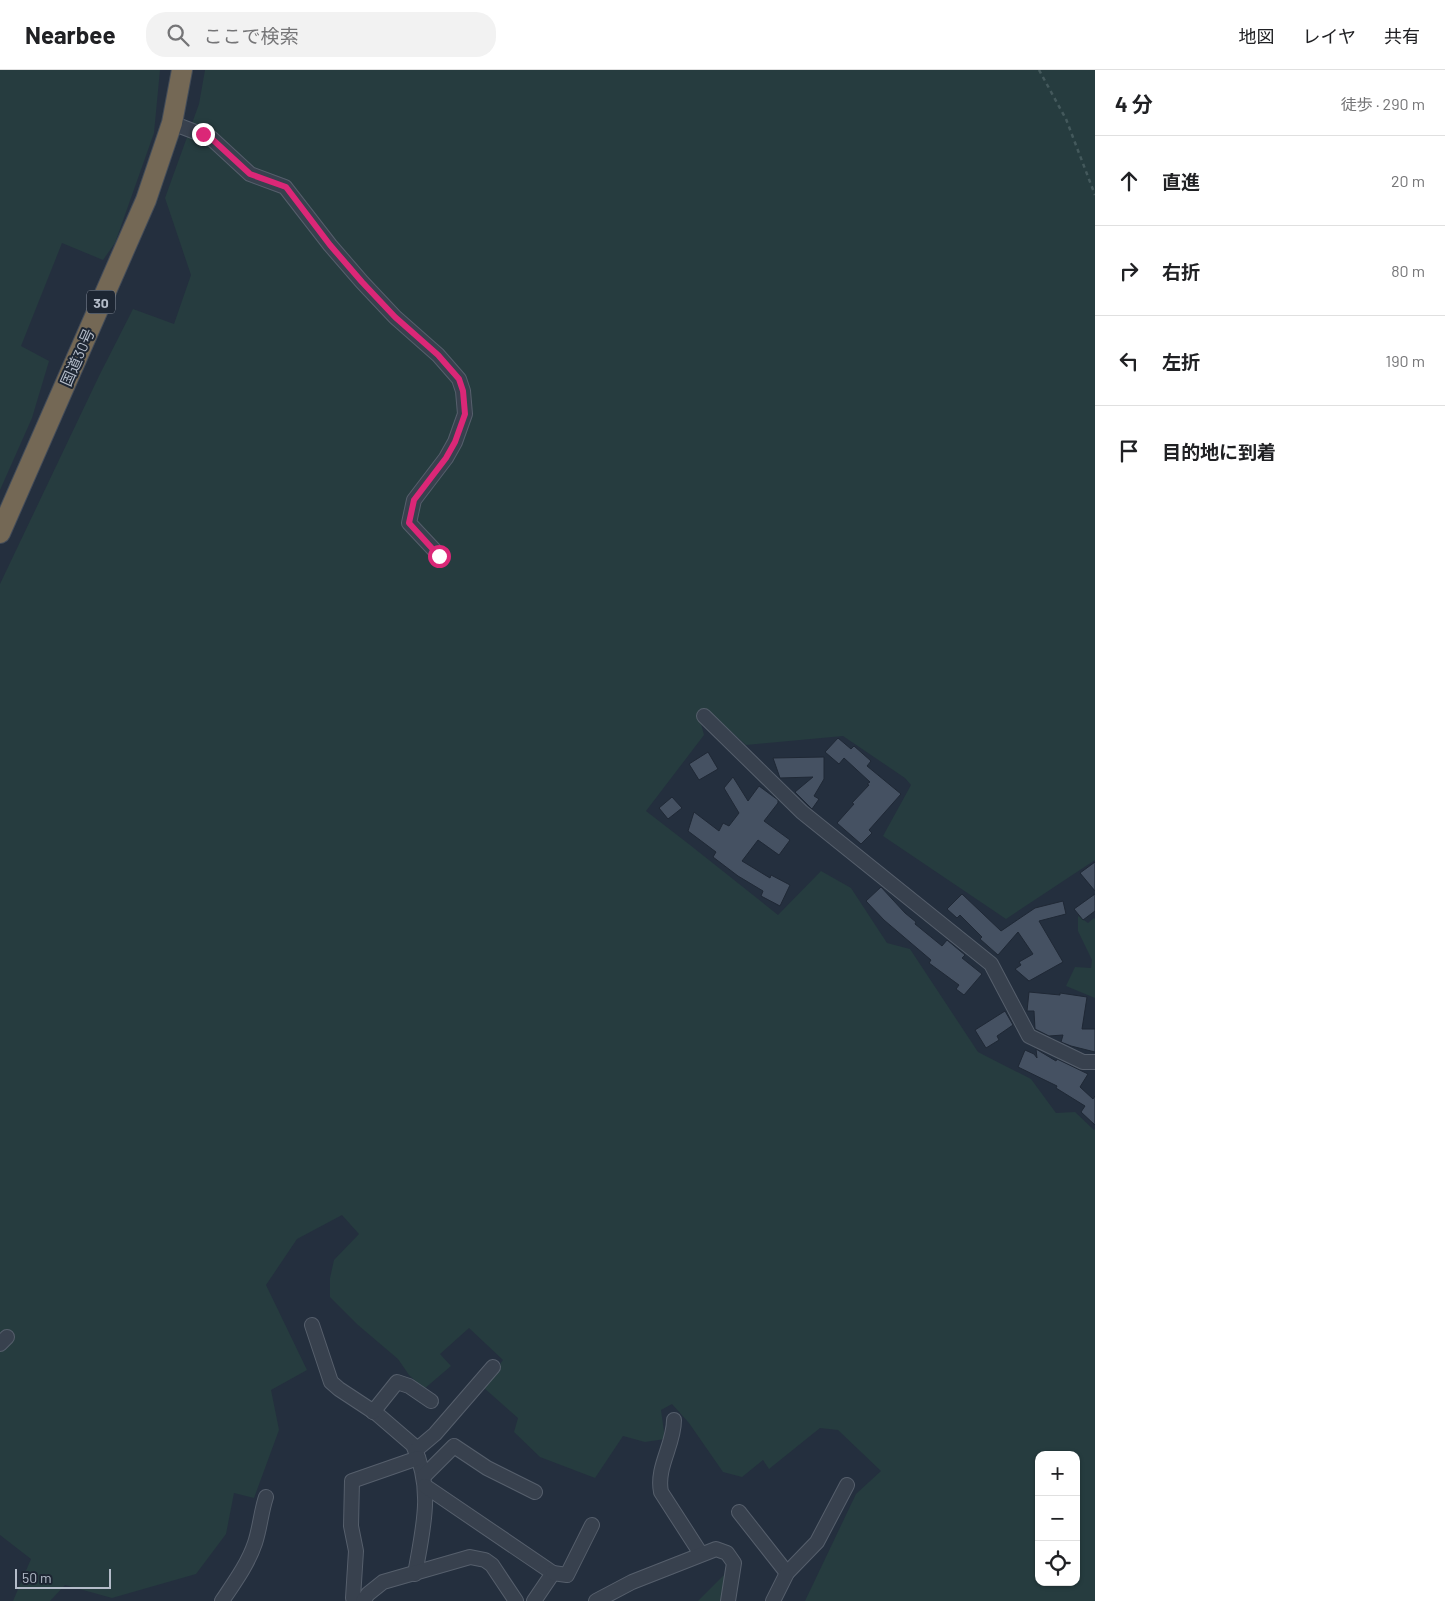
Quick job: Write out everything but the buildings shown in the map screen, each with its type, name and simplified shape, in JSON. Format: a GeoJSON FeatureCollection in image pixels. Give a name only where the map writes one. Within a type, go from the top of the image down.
{"type":"FeatureCollection","features":[{"type":"Feature","properties":{"kind":"highway","name":"国道30号"},"geometry":{"type":"LineString","coordinates":[[0,531],[146,200],[172,123],[182,70]]}},
{"type":"Feature","properties":{"kind":"street"},"geometry":{"type":"LineString","coordinates":[[172,123],[211,138],[250,174],[286,187],[330,245],[362,282],[395,317],[438,355],[459,379],[463,391],[465,414],[455,442],[446,458],[414,500],[409,523],[439,556]]}},
{"type":"Feature","properties":{"kind":"street"},"geometry":{"type":"LineString","coordinates":[[704,716],[802,812],[991,964],[1030,1036],[1083,1062],[1095,1062]]}},
{"type":"Feature","properties":{"kind":"street"},"geometry":{"type":"LineString","coordinates":[[312,1325],[331,1382],[414,1445],[424,1481],[426,1514],[414,1574]]}},
{"type":"Feature","properties":{"kind":"street"},"geometry":{"type":"LineString","coordinates":[[354,1601],[352,1598],[356,1551],[351,1526],[352,1481],[417,1454],[493,1366]]}},
{"type":"Feature","properties":{"kind":"street"},"geometry":{"type":"LineString","coordinates":[[373,1412],[397,1382],[409,1386],[431,1400]]}},
{"type":"Feature","properties":{"kind":"street"},"geometry":{"type":"LineString","coordinates":[[674,1420],[674,1429],[659,1480],[661,1492],[701,1554]]}},
{"type":"Feature","properties":{"kind":"street"},"geometry":{"type":"LineString","coordinates":[[424,1481],[454,1446],[488,1468],[535,1492]]}},
{"type":"Feature","properties":{"kind":"street"},"geometry":{"type":"LineString","coordinates":[[424,1481],[553,1573],[567,1575],[592,1525]]}},
{"type":"Feature","properties":{"kind":"street"},"geometry":{"type":"LineString","coordinates":[[773,1601],[787,1573],[816,1542],[847,1485]]}},
{"type":"Feature","properties":{"kind":"street"},"geometry":{"type":"LineString","coordinates":[[222,1601],[241,1571],[255,1542],[260,1514],[266,1497]]}},
{"type":"Feature","properties":{"kind":"street"},"geometry":{"type":"LineString","coordinates":[[739,1512],[787,1573]]}},
{"type":"Feature","properties":{"kind":"street"},"geometry":{"type":"LineString","coordinates":[[596,1601],[632,1582],[716,1549],[726,1553],[734,1563],[728,1601]]}},
{"type":"Feature","properties":{"kind":"street"},"geometry":{"type":"LineString","coordinates":[[363,1601],[368,1594],[383,1582],[470,1557],[479,1558],[492,1564],[516,1601]]}},
{"type":"Feature","properties":{"kind":"street"},"geometry":{"type":"LineString","coordinates":[[534,1601],[553,1573]]}},
{"type":"Feature","properties":{"kind":"path"},"geometry":{"type":"LineString","coordinates":[[1039,70],[1066,119],[1095,195]]}},
{"type":"Feature","properties":{"kind":"green space"},"geometry":{"type":"Polygon","coordinates":[[[0,70],[160,70],[154,133],[115,243],[103,260],[62,243],[21,346],[49,361],[32,418],[0,490],[0,70]]]}},
{"type":"Feature","properties":{"kind":"green space"},"geometry":{"type":"Polygon","coordinates":[[[205,70],[1095,70],[1095,860],[1006,919],[883,836],[911,785],[905,778],[843,736],[746,745],[705,708],[699,716],[704,735],[646,811],[778,915],[821,871],[851,888],[887,943],[910,949],[978,1052],[1031,1079],[1056,1113],[1075,1112],[1095,1129],[1095,1601],[805,1601],[856,1494],[881,1471],[838,1430],[820,1428],[769,1469],[763,1460],[742,1477],[723,1472],[689,1423],[672,1404],[661,1410],[665,1439],[645,1442],[623,1436],[595,1478],[540,1457],[514,1432],[518,1418],[483,1387],[503,1360],[469,1328],[440,1354],[451,1366],[424,1389],[409,1375],[398,1359],[358,1325],[330,1297],[330,1278],[334,1260],[359,1234],[342,1215],[297,1239],[266,1285],[307,1370],[271,1390],[279,1430],[254,1498],[234,1493],[226,1534],[196,1574],[112,1598],[65,1585],[50,1601],[13,1601],[31,1559],[0,1535],[0,584],[133,309],[174,324],[191,275],[165,198],[199,104],[205,70]]]}},
{"type":"Feature","properties":{"kind":"green space"},"geometry":{"type":"Polygon","coordinates":[[[1078,916],[1088,923],[1095,919],[1095,998],[1066,986],[1075,967],[1091,968],[1092,960],[1078,931],[1078,916]]]}},
{"type":"Feature","properties":{"kind":"green space"},"geometry":{"type":"Polygon","coordinates":[[[725,1574],[721,1601],[698,1601],[725,1574]]]}},
{"type":"Feature","properties":{"kind":"route"},"geometry":{"type":"LineString","coordinates":[[203,134],[211,138],[250,174],[286,187],[330,245],[362,282],[395,317],[438,355],[459,379],[463,391],[465,414],[455,442],[446,458],[414,500],[409,523],[439,556]]}}]}
